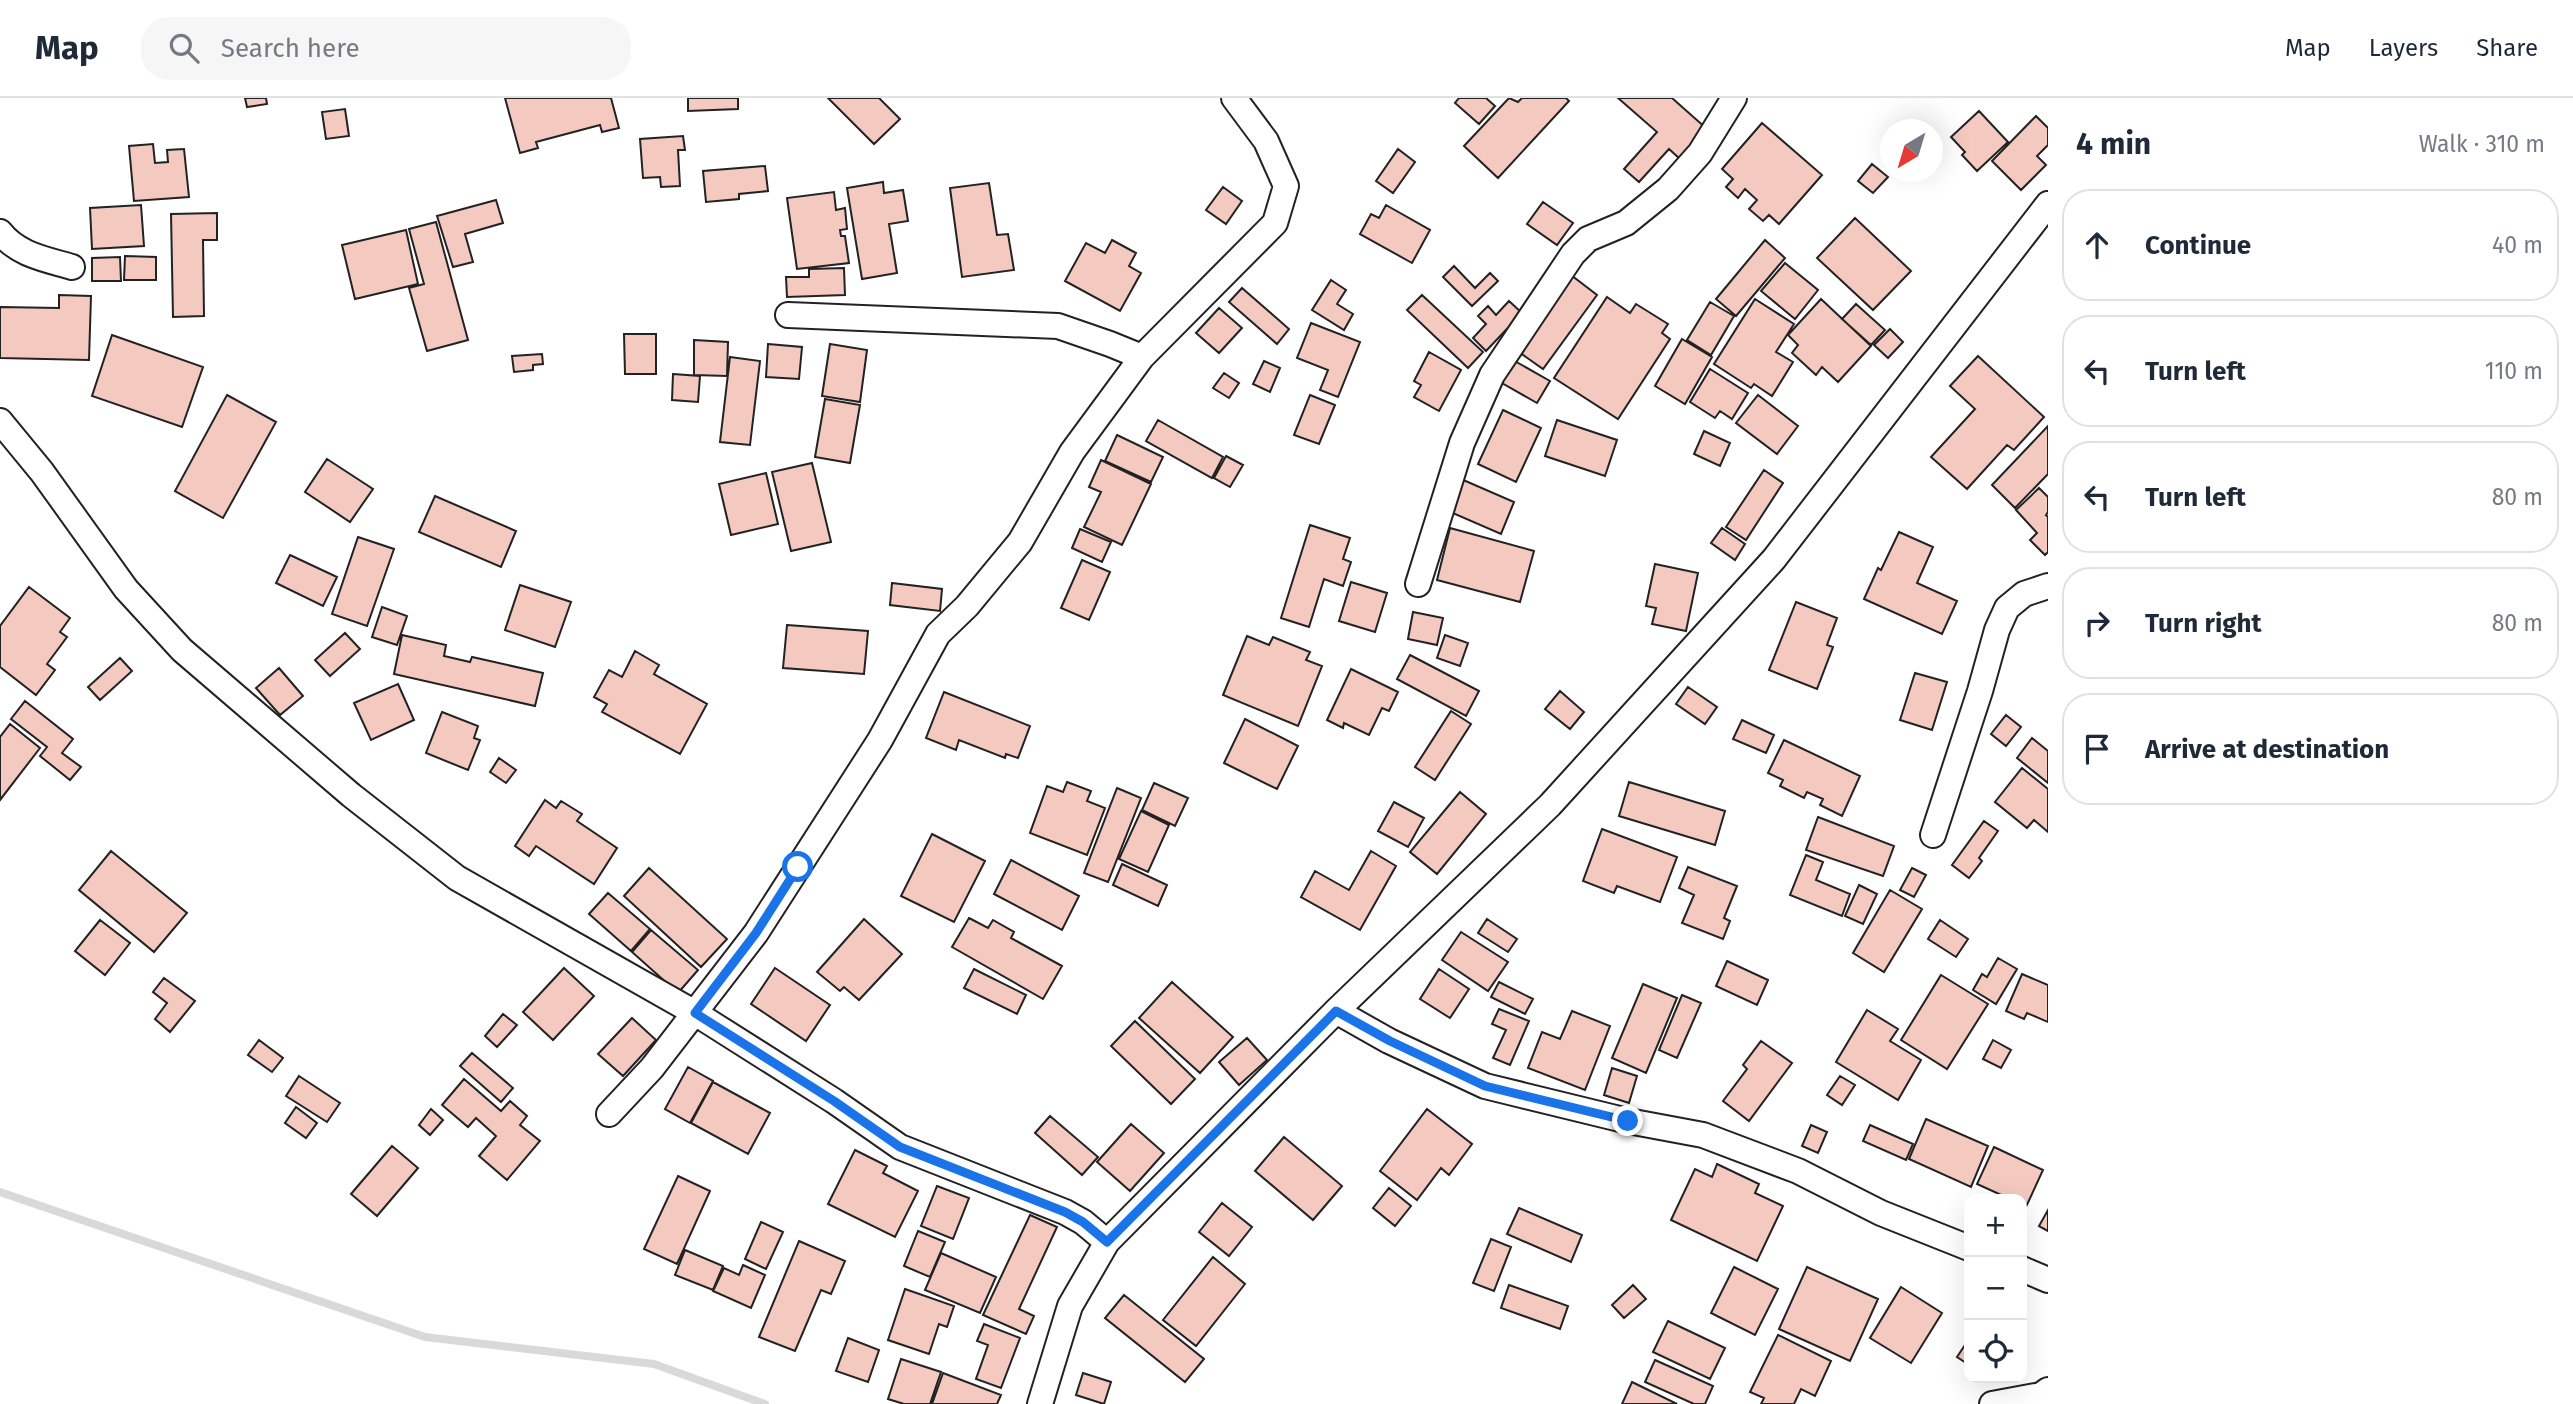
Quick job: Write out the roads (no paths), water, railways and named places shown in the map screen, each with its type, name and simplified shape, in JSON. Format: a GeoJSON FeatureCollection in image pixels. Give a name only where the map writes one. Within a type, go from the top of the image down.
{"type":"FeatureCollection","features":[{"type":"Feature","properties":{"kind":"street"},"geometry":{"type":"LineString","coordinates":[[609,1114],[652,1068],[756,933],[880,740],[938,634],[967,606],[1020,542],[1072,452],[1142,357],[1275,223],[1286,186],[1266,141],[1234,98]]}},
{"type":"Feature","properties":{"kind":"street"},"geometry":{"type":"LineString","coordinates":[[1418,584],[1462,443],[1492,375],[1573,254],[1588,239],[1626,223],[1668,189],[1700,153],[1734,98]]}},
{"type":"Feature","properties":{"kind":"street"},"geometry":{"type":"LineString","coordinates":[[1040,1404],[1070,1306],[1107,1242],[1336,1011],[1550,805],[1774,559],[2048,204]]}},
{"type":"Feature","properties":{"kind":"street"},"geometry":{"type":"LineString","coordinates":[[0,232],[9,243],[23,252],[72,267]]}},
{"type":"Feature","properties":{"kind":"street"},"geometry":{"type":"LineString","coordinates":[[788,315],[1058,326],[1142,357]]}},
{"type":"Feature","properties":{"kind":"street"},"geometry":{"type":"LineString","coordinates":[[0,421],[42,472],[126,589],[182,650],[351,795],[457,878],[695,1013],[834,1101],[900,1147],[1065,1212],[1083,1222],[1107,1242]]}},
{"type":"Feature","properties":{"kind":"street"},"geometry":{"type":"LineString","coordinates":[[1933,835],[2007,608],[2024,594],[2048,586]]}},
{"type":"Feature","properties":{"kind":"street"},"geometry":{"type":"LineString","coordinates":[[1336,1011],[1390,1041],[1485,1086],[1628,1121],[1703,1135],[1798,1171],[1881,1213],[1964,1246]]}},
{"type":"Feature","properties":{"kind":"street"},"geometry":{"type":"LineString","coordinates":[[2027,1271],[2048,1280]]}},
{"type":"Feature","properties":{"kind":"street"},"geometry":{"type":"LineString","coordinates":[[1992,1404],[2041,1395],[2048,1390]]}},
{"type":"Feature","properties":{"kind":"waterway"},"geometry":{"type":"LineString","coordinates":[[0,1192],[425,1337],[654,1364],[765,1404]]}}]}
